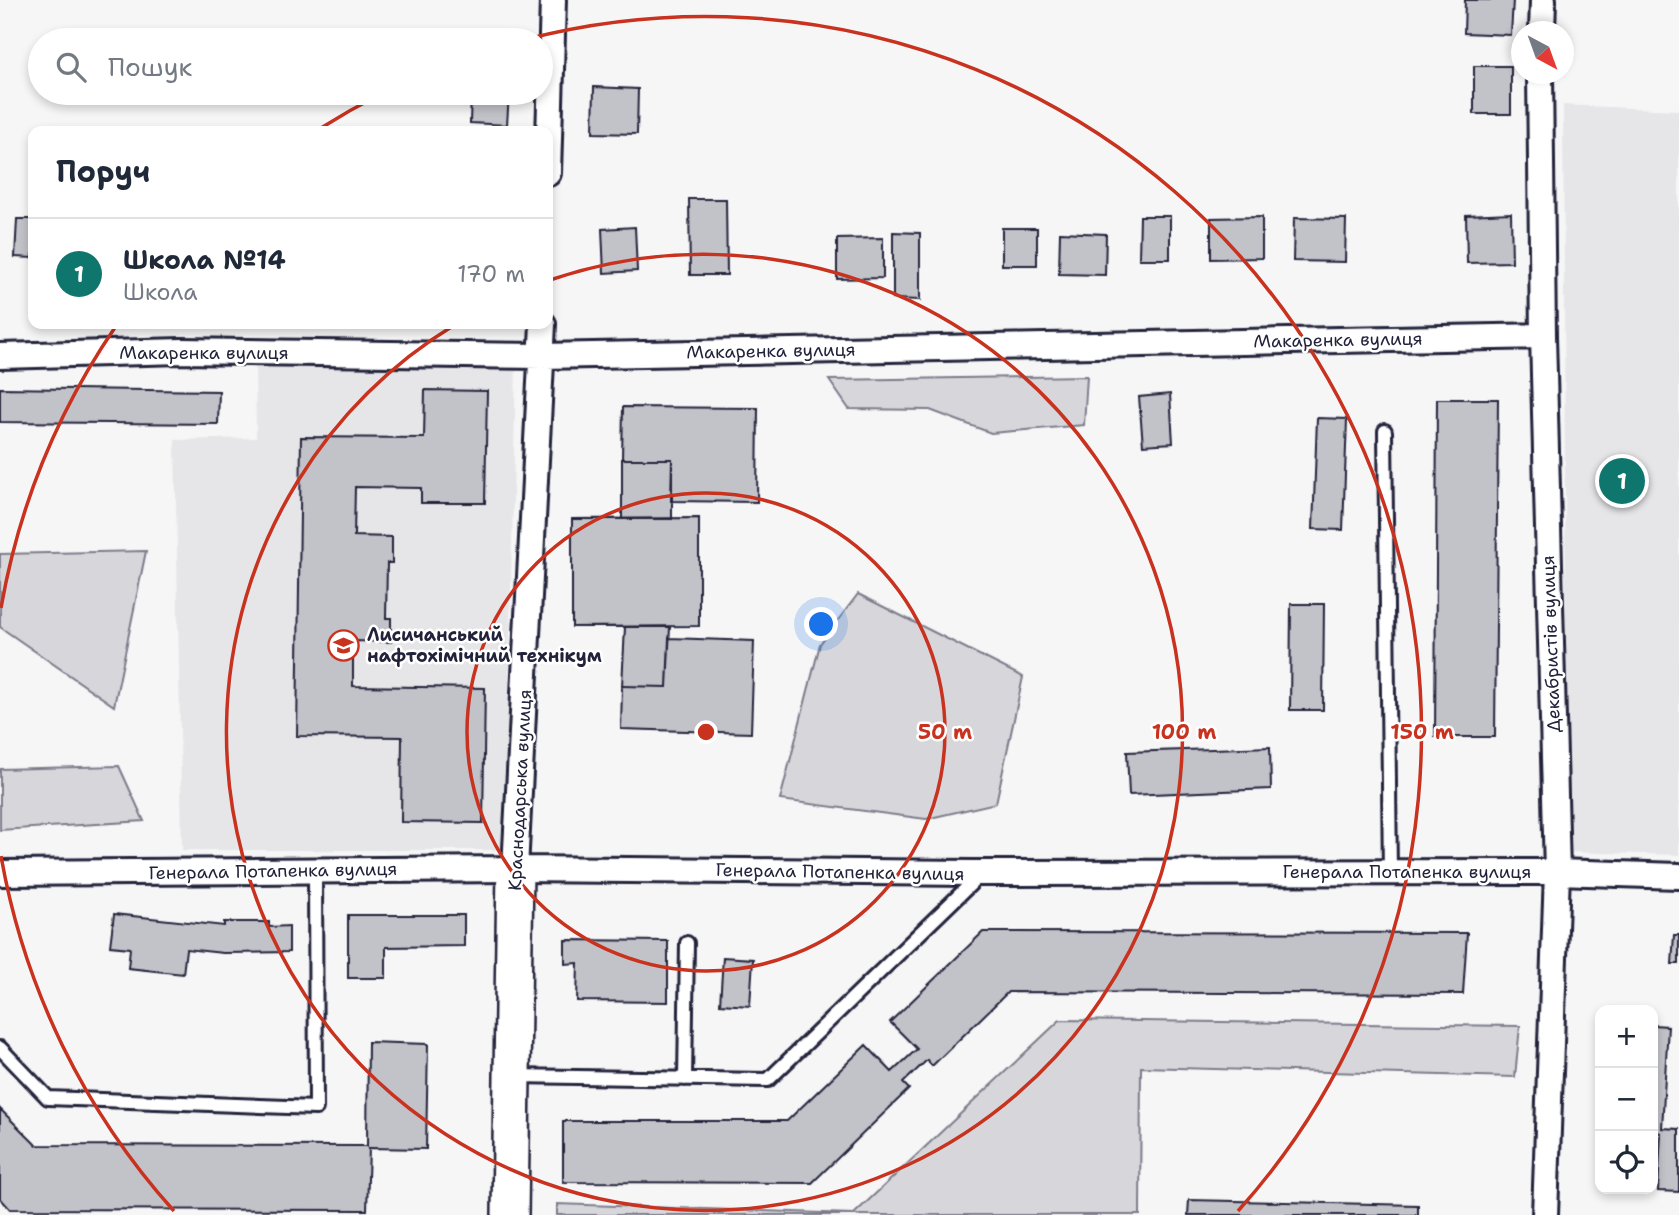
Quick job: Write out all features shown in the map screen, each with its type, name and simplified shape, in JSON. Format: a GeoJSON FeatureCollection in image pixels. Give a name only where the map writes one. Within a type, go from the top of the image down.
{"type":"FeatureCollection","features":[{"type":"Feature","properties":{"kind":"street"},"geometry":{"type":"LineString","coordinates":[[553,29],[554,0]]}},
{"type":"Feature","properties":{"kind":"street"},"geometry":{"type":"LineString","coordinates":[[1542,21],[1543,0]]}},
{"type":"Feature","properties":{"kind":"street","name":"Декабристів вулиця"},"geometry":{"type":"LineString","coordinates":[[1541,84],[1543,336],[1557,872],[1545,1215]]}},
{"type":"Feature","properties":{"kind":"street"},"geometry":{"type":"LineString","coordinates":[[550,105],[550,126]]}},
{"type":"Feature","properties":{"kind":"street","name":"Краснодарська вулиця"},"geometry":{"type":"LineString","coordinates":[[509,1215],[515,869],[543,329]]}},
{"type":"Feature","properties":{"kind":"street","name":"Макаренка вулиця"},"geometry":{"type":"LineString","coordinates":[[0,356],[182,351],[542,356],[1543,336]]}},
{"type":"Feature","properties":{"kind":"street","name":"Генерала Потапенка вулиця"},"geometry":{"type":"LineString","coordinates":[[0,873],[515,869],[982,873],[1557,872],[1679,876]]}},
{"type":"Feature","properties":{"kind":"lane"},"geometry":{"type":"LineString","coordinates":[[1385,431],[1390,872]]}},
{"type":"Feature","properties":{"kind":"lane"},"geometry":{"type":"LineString","coordinates":[[0,1048],[48,1098],[316,1108],[315,871]]}},
{"type":"Feature","properties":{"kind":"lane"},"geometry":{"type":"LineString","coordinates":[[512,1076],[768,1080],[982,873]]}},
{"type":"Feature","properties":{"kind":"lane"},"geometry":{"type":"LineString","coordinates":[[685,1079],[687,943]]}},
{"type":"Feature","properties":{"kind":"shaded area"},"geometry":{"type":"Polygon","coordinates":[[[1563,105],[1679,110],[1679,855],[1567,852],[1563,105]]]}},
{"type":"Feature","properties":{"kind":"shaded area","name":"Лисичанський нафтохімічний технікум"},"geometry":{"type":"Polygon","coordinates":[[[516,365],[505,850],[182,850],[175,440],[256,438],[255,366],[516,365]]]}},
{"type":"Feature","properties":{"kind":"shaded area"},"geometry":{"type":"Polygon","coordinates":[[[1087,376],[1084,425],[991,433],[930,410],[849,409],[829,380],[1087,376]]]}},
{"type":"Feature","properties":{"kind":"shaded area"},"geometry":{"type":"Polygon","coordinates":[[[146,551],[114,706],[0,627],[0,554],[146,551]]]}},
{"type":"Feature","properties":{"kind":"shaded area"},"geometry":{"type":"Polygon","coordinates":[[[858,594],[1023,677],[996,803],[926,819],[780,800],[820,644],[858,594]]]}},
{"type":"Feature","properties":{"kind":"shaded area"},"geometry":{"type":"Polygon","coordinates":[[[119,766],[144,821],[0,830],[0,769],[119,766]]]}},
{"type":"Feature","properties":{"kind":"shaded area"},"geometry":{"type":"Polygon","coordinates":[[[1060,1020],[1520,1026],[1515,1077],[1141,1067],[1140,1215],[557,1215],[557,1204],[854,1214],[1060,1020]]]}},
{"type":"Feature","properties":{"kind":"building"},"geometry":{"type":"Polygon","coordinates":[[[1465,0],[1513,0],[1511,35],[1464,33],[1465,0]]]}},
{"type":"Feature","properties":{"kind":"building"},"geometry":{"type":"Polygon","coordinates":[[[1474,66],[1511,66],[1511,114],[1474,114],[1474,66]]]}},
{"type":"Feature","properties":{"kind":"building"},"geometry":{"type":"Polygon","coordinates":[[[594,87],[638,89],[637,134],[593,133],[594,87]]]}},
{"type":"Feature","properties":{"kind":"building"},"geometry":{"type":"Polygon","coordinates":[[[471,105],[508,105],[507,125],[470,123],[471,105]]]}},
{"type":"Feature","properties":{"kind":"building"},"geometry":{"type":"Polygon","coordinates":[[[689,199],[726,199],[727,275],[690,275],[689,199]]]}},
{"type":"Feature","properties":{"kind":"building"},"geometry":{"type":"Polygon","coordinates":[[[1511,213],[1512,262],[1467,263],[1466,215],[1511,213]]]}},
{"type":"Feature","properties":{"kind":"building"},"geometry":{"type":"Polygon","coordinates":[[[1140,216],[1170,216],[1170,259],[1139,259],[1140,216]]]}},
{"type":"Feature","properties":{"kind":"building"},"geometry":{"type":"Polygon","coordinates":[[[1262,217],[1262,258],[1211,259],[1211,218],[1262,217]]]}},
{"type":"Feature","properties":{"kind":"building"},"geometry":{"type":"Polygon","coordinates":[[[1294,218],[1346,219],[1345,262],[1293,261],[1294,218]]]}},
{"type":"Feature","properties":{"kind":"building"},"geometry":{"type":"Polygon","coordinates":[[[17,219],[28,219],[28,258],[15,257],[17,219]]]}},
{"type":"Feature","properties":{"kind":"building"},"geometry":{"type":"Polygon","coordinates":[[[635,227],[637,271],[604,273],[602,229],[635,227]]]}},
{"type":"Feature","properties":{"kind":"building"},"geometry":{"type":"Polygon","coordinates":[[[1002,228],[1037,228],[1037,265],[1002,265],[1002,228]]]}},
{"type":"Feature","properties":{"kind":"building"},"geometry":{"type":"Polygon","coordinates":[[[893,232],[920,233],[920,300],[893,299],[893,232]]]}},
{"type":"Feature","properties":{"kind":"building"},"geometry":{"type":"Polygon","coordinates":[[[1060,232],[1106,234],[1105,275],[1059,274],[1060,232]]]}},
{"type":"Feature","properties":{"kind":"building"},"geometry":{"type":"Polygon","coordinates":[[[883,238],[883,278],[837,279],[837,239],[883,238]]]}},
{"type":"Feature","properties":{"kind":"building"},"geometry":{"type":"Polygon","coordinates":[[[0,388],[219,391],[218,424],[0,422],[0,388]]]}},
{"type":"Feature","properties":{"kind":"building"},"geometry":{"type":"Polygon","coordinates":[[[425,390],[487,391],[485,503],[421,503],[421,488],[355,487],[354,536],[392,537],[392,563],[387,563],[386,618],[391,618],[391,642],[353,641],[353,686],[485,688],[483,823],[401,822],[402,737],[297,736],[301,437],[424,438],[425,390]]]}},
{"type":"Feature","properties":{"kind":"building"},"geometry":{"type":"Polygon","coordinates":[[[1170,394],[1173,443],[1143,445],[1139,397],[1170,394]]]}},
{"type":"Feature","properties":{"kind":"building"},"geometry":{"type":"Polygon","coordinates":[[[1437,399],[1498,399],[1495,737],[1435,737],[1437,399]]]}},
{"type":"Feature","properties":{"kind":"building"},"geometry":{"type":"Polygon","coordinates":[[[623,407],[758,408],[757,502],[671,501],[672,459],[622,459],[623,407]]]}},
{"type":"Feature","properties":{"kind":"building"},"geometry":{"type":"Polygon","coordinates":[[[1317,418],[1347,419],[1343,530],[1313,529],[1317,418]]]}},
{"type":"Feature","properties":{"kind":"building"},"geometry":{"type":"Polygon","coordinates":[[[622,459],[672,459],[672,519],[622,519],[622,459]]]}},
{"type":"Feature","properties":{"kind":"building"},"geometry":{"type":"Polygon","coordinates":[[[699,518],[699,626],[572,627],[572,519],[699,518]]]}},
{"type":"Feature","properties":{"kind":"building"},"geometry":{"type":"Polygon","coordinates":[[[1291,604],[1324,604],[1323,710],[1290,710],[1291,604]]]}},
{"type":"Feature","properties":{"kind":"building"},"geometry":{"type":"Polygon","coordinates":[[[625,627],[670,627],[667,687],[622,686],[625,627]]]}},
{"type":"Feature","properties":{"kind":"building"},"geometry":{"type":"Polygon","coordinates":[[[669,638],[754,641],[751,733],[621,729],[622,686],[667,687],[669,638]]]}},
{"type":"Feature","properties":{"kind":"building"},"geometry":{"type":"Polygon","coordinates":[[[1270,747],[1271,789],[1129,795],[1127,752],[1270,747]]]}},
{"type":"Feature","properties":{"kind":"building"},"geometry":{"type":"Polygon","coordinates":[[[114,914],[224,926],[224,922],[269,922],[269,927],[289,926],[289,952],[223,953],[186,949],[183,974],[128,968],[130,948],[110,946],[114,914]]]}},
{"type":"Feature","properties":{"kind":"building"},"geometry":{"type":"Polygon","coordinates":[[[348,915],[464,915],[464,946],[386,947],[386,978],[348,978],[348,915]]]}},
{"type":"Feature","properties":{"kind":"building"},"geometry":{"type":"Polygon","coordinates":[[[983,932],[1467,933],[1463,994],[1008,992],[932,1066],[927,1060],[903,1083],[909,1089],[812,1183],[563,1182],[563,1121],[787,1121],[866,1045],[892,1072],[917,1049],[890,1022],[983,932]]]}},
{"type":"Feature","properties":{"kind":"building"},"geometry":{"type":"Polygon","coordinates":[[[1674,935],[1679,935],[1679,964],[1672,964],[1674,935]]]}},
{"type":"Feature","properties":{"kind":"building"},"geometry":{"type":"Polygon","coordinates":[[[565,940],[668,941],[668,1002],[577,1001],[578,963],[565,964],[565,940]]]}},
{"type":"Feature","properties":{"kind":"building"},"geometry":{"type":"Polygon","coordinates":[[[723,957],[753,959],[750,1006],[720,1004],[723,957]]]}},
{"type":"Feature","properties":{"kind":"building"},"geometry":{"type":"Polygon","coordinates":[[[1658,1025],[1668,1026],[1662,1128],[1679,1129],[1679,1192],[1658,1191],[1661,1133],[1658,1133],[1658,1025]]]}},
{"type":"Feature","properties":{"kind":"building"},"geometry":{"type":"Polygon","coordinates":[[[368,1042],[428,1044],[426,1149],[369,1148],[367,1210],[10,1209],[0,1198],[0,1109],[36,1145],[367,1146],[368,1042]]]}},
{"type":"Feature","properties":{"kind":"building"},"geometry":{"type":"Polygon","coordinates":[[[1189,1200],[1418,1205],[1418,1215],[1188,1215],[1189,1200]]]}},
{"type":"Feature","properties":{"kind":"place","name":"Школа №14"},"geometry":{"type":"Point","coordinates":[1622,481]}},
{"type":"Feature","properties":{"kind":"place","name":"Лисичанський нафтохімічний технікум"},"geometry":{"type":"Point","coordinates":[344,645]}}]}
